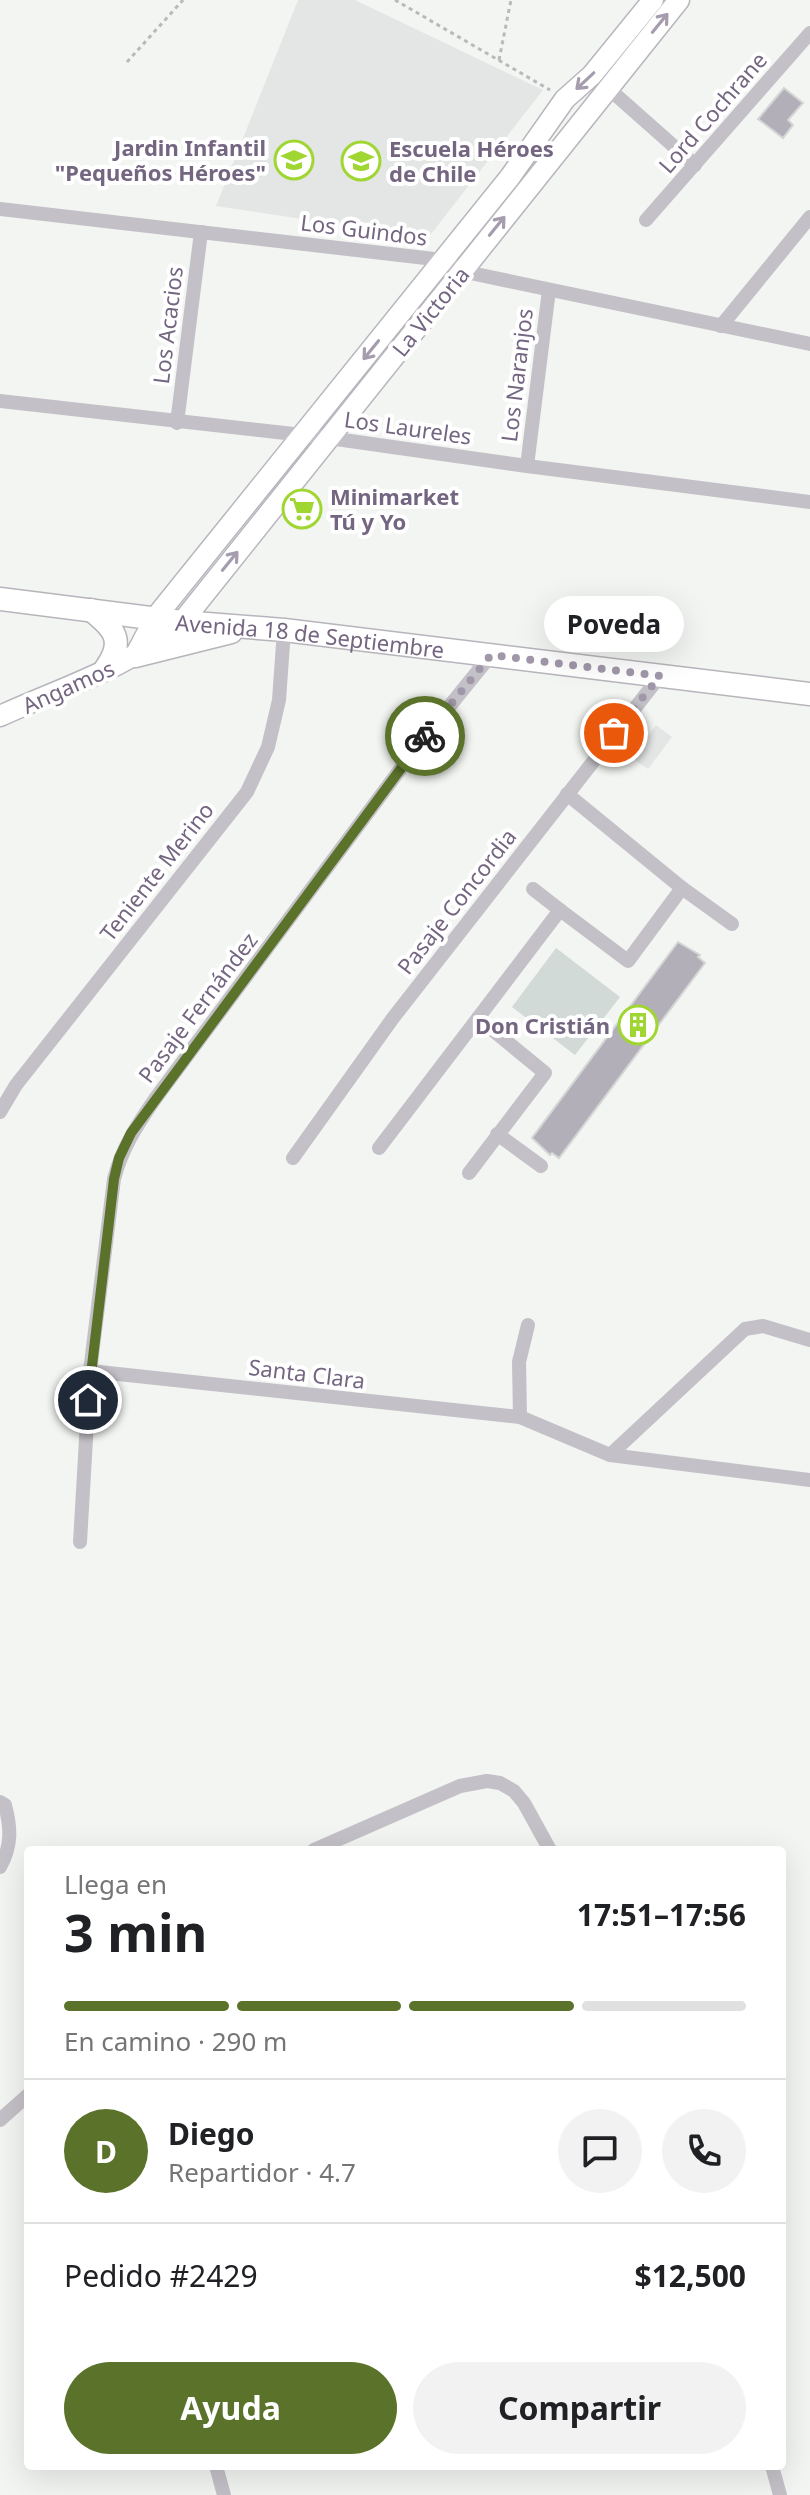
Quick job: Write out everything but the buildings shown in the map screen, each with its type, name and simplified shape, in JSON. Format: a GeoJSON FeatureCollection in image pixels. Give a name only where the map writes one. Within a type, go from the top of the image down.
{"type":"FeatureCollection","features":[{"type":"Feature","properties":{"kind":"main road","name":"Avenida 18 de Septiembre"},"geometry":{"type":"LineString","coordinates":[[0,599],[810,694]]}},
{"type":"Feature","properties":{"kind":"main road"},"geometry":{"type":"LineString","coordinates":[[91,610],[110,626],[116,638],[116,651],[106,668]]}},
{"type":"Feature","properties":{"kind":"main road"},"geometry":{"type":"LineString","coordinates":[[135,656],[250,627]]}},
{"type":"Feature","properties":{"kind":"street","name":"La Victoria"},"geometry":{"type":"LineString","coordinates":[[155,618],[510,177],[565,99],[592,75],[653,0]]}},
{"type":"Feature","properties":{"kind":"street","name":"La Victoria"},"geometry":{"type":"LineString","coordinates":[[182,622],[679,0]]}},
{"type":"Feature","properties":{"kind":"street","name":"Lord Cochrane"},"geometry":{"type":"LineString","coordinates":[[646,220],[810,33]]}},
{"type":"Feature","properties":{"kind":"street"},"geometry":{"type":"LineString","coordinates":[[608,88],[695,165]]}},
{"type":"Feature","properties":{"kind":"street","name":"Los Guindos"},"geometry":{"type":"LineString","coordinates":[[0,209],[443,260],[461,271],[810,344]]}},
{"type":"Feature","properties":{"kind":"street"},"geometry":{"type":"LineString","coordinates":[[721,326],[810,217]]}},
{"type":"Feature","properties":{"kind":"street","name":"Los Acacios"},"geometry":{"type":"LineString","coordinates":[[177,423],[201,232]]}},
{"type":"Feature","properties":{"kind":"street","name":"Los Naranjos"},"geometry":{"type":"LineString","coordinates":[[527,466],[549,290]]}},
{"type":"Feature","properties":{"kind":"street","name":"Los Laureles"},"geometry":{"type":"LineString","coordinates":[[0,401],[329,438],[810,502]]}},
{"type":"Feature","properties":{"kind":"street","name":"Angamos"},"geometry":{"type":"LineString","coordinates":[[135,656],[155,618]]}},
{"type":"Feature","properties":{"kind":"street","name":"Angamos"},"geometry":{"type":"LineString","coordinates":[[0,716],[135,656],[182,622]]}},
{"type":"Feature","properties":{"kind":"street","name":"Teniente Merino"},"geometry":{"type":"LineString","coordinates":[[0,1112],[16,1085],[247,792],[268,747],[279,700],[284,630]]}},
{"type":"Feature","properties":{"kind":"street","name":"Pasaje Fernández"},"geometry":{"type":"LineString","coordinates":[[80,1542],[90,1371],[119,1158],[131,1133],[413,752],[491,655]]}},
{"type":"Feature","properties":{"kind":"street","name":"Pasaje Concordia"},"geometry":{"type":"LineString","coordinates":[[293,1158],[393,1018],[660,676]]}},
{"type":"Feature","properties":{"kind":"street"},"geometry":{"type":"LineString","coordinates":[[567,794],[682,888],[732,924]]}},
{"type":"Feature","properties":{"kind":"street"},"geometry":{"type":"LineString","coordinates":[[533,889],[628,961],[682,888]]}},
{"type":"Feature","properties":{"kind":"street"},"geometry":{"type":"LineString","coordinates":[[379,1148],[560,910]]}},
{"type":"Feature","properties":{"kind":"street"},"geometry":{"type":"LineString","coordinates":[[469,1173],[545,1073],[478,1018]]}},
{"type":"Feature","properties":{"kind":"street"},"geometry":{"type":"LineString","coordinates":[[497,1134],[541,1166]]}},
{"type":"Feature","properties":{"kind":"street"},"geometry":{"type":"LineString","coordinates":[[520,1417],[519,1362],[528,1325]]}},
{"type":"Feature","properties":{"kind":"street"},"geometry":{"type":"LineString","coordinates":[[610,1455],[745,1329],[763,1326],[810,1340]]}},
{"type":"Feature","properties":{"kind":"street","name":"Santa Clara"},"geometry":{"type":"LineString","coordinates":[[90,1371],[520,1417],[610,1455],[810,1480]]}},
{"type":"Feature","properties":{"kind":"street"},"geometry":{"type":"LineString","coordinates":[[323,1846],[460,1786],[487,1781],[500,1783],[514,1791],[548,1846]]}},
{"type":"Feature","properties":{"kind":"street"},"geometry":{"type":"LineString","coordinates":[[0,1802],[5,1805],[11,1829],[7,1854],[0,1867]]}},
{"type":"Feature","properties":{"kind":"street"},"geometry":{"type":"LineString","coordinates":[[0,2120],[24,2099]]}},
{"type":"Feature","properties":{"kind":"street"},"geometry":{"type":"LineString","coordinates":[[217,2470],[224,2495]]}},
{"type":"Feature","properties":{"kind":"street"},"geometry":{"type":"LineString","coordinates":[[773,2470],[780,2495]]}},
{"type":"Feature","properties":{"kind":"path"},"geometry":{"type":"LineString","coordinates":[[127,62],[183,0]]}},
{"type":"Feature","properties":{"kind":"path"},"geometry":{"type":"LineString","coordinates":[[395,0],[565,99]]}},
{"type":"Feature","properties":{"kind":"path"},"geometry":{"type":"LineString","coordinates":[[499,60],[511,0]]}},
{"type":"Feature","properties":{"kind":"shaded area","name":"Escuela Héroes de Chile"},"geometry":{"type":"Polygon","coordinates":[[[298,0],[355,0],[543,90],[428,238],[216,206],[298,0]]]}},
{"type":"Feature","properties":{"kind":"shaded area"},"geometry":{"type":"Polygon","coordinates":[[[656,725],[672,737],[648,769],[632,758],[656,725]]]}},
{"type":"Feature","properties":{"kind":"shaded area"},"geometry":{"type":"Polygon","coordinates":[[[556,948],[620,997],[575,1055],[512,1007],[556,948]]]}},
{"type":"Feature","properties":{"kind":"way so far"},"geometry":{"type":"LineString","coordinates":[[425,736],[491,655],[660,676],[614,733]]}},
{"type":"Feature","properties":{"kind":"place","name":"Jardin Infantil \"Pequeños Héroes\""},"geometry":{"type":"Point","coordinates":[294,160]}},
{"type":"Feature","properties":{"kind":"place","name":"Escuela Héroes de Chile"},"geometry":{"type":"Point","coordinates":[361,161]}},
{"type":"Feature","properties":{"kind":"place","name":"Minimarket Tú y Yo"},"geometry":{"type":"Point","coordinates":[302,509]}},
{"type":"Feature","properties":{"kind":"place","name":"Poveda"},"geometry":{"type":"Point","coordinates":[614,733]}},
{"type":"Feature","properties":{"kind":"place","name":"Don Cristián"},"geometry":{"type":"Point","coordinates":[638,1025]}},
{"type":"Feature","properties":{"kind":"route"},"geometry":{"type":"LineString","coordinates":[[88,1400],[114,1179],[119,1158],[131,1133],[425,736]]}}]}
